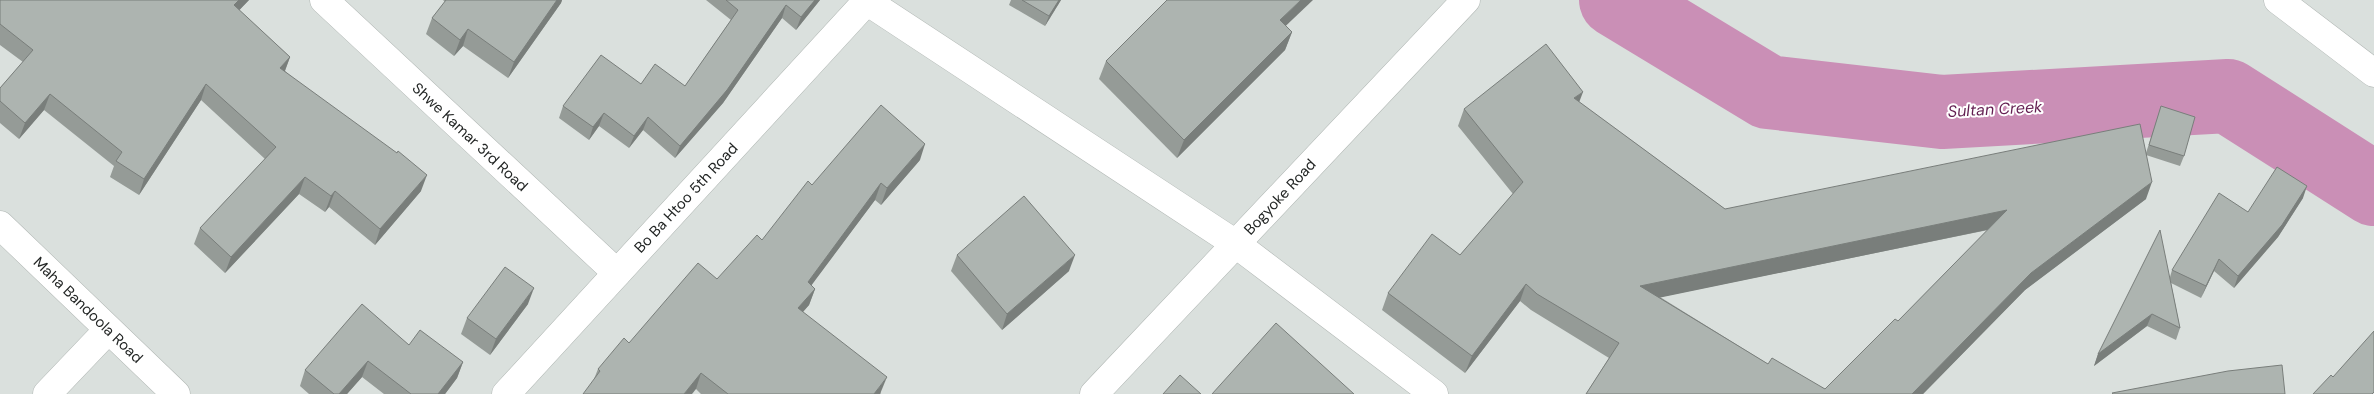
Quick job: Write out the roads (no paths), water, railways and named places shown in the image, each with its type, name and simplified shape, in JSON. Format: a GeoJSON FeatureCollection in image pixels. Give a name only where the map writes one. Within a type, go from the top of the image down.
{"type":"FeatureCollection","features":[{"type":"Feature","properties":{"kind":"street","name":"Shwe Kamar 3rd Road"},"geometry":{"type":"LineString","coordinates":[[324,0],[617,273]]}},
{"type":"Feature","properties":{"kind":"street","name":"Bogyoke Road"},"geometry":{"type":"LineString","coordinates":[[1094,394],[1466,0]]}},
{"type":"Feature","properties":{"kind":"street"},"geometry":{"type":"LineString","coordinates":[[2278,0],[2374,73]]}},
{"type":"Feature","properties":{"kind":"street","name":"Bo Ba Htoo 5th Road"},"geometry":{"type":"LineString","coordinates":[[506,394],[866,1]]}},
{"type":"Feature","properties":{"kind":"street"},"geometry":{"type":"LineString","coordinates":[[866,1],[1236,244],[1434,394]]}},
{"type":"Feature","properties":{"kind":"street","name":"Maha Bandoola Road"},"geometry":{"type":"LineString","coordinates":[[0,225],[176,394]]}},
{"type":"Feature","properties":{"kind":"street"},"geometry":{"type":"LineString","coordinates":[[47,394],[108,330]]}},
{"type":"Feature","properties":{"kind":"waterway","name":"Sultan Creek"},"geometry":{"type":"LineString","coordinates":[[1616,0],[1768,92],[1942,112],[2228,96],[2374,189]]}}]}
